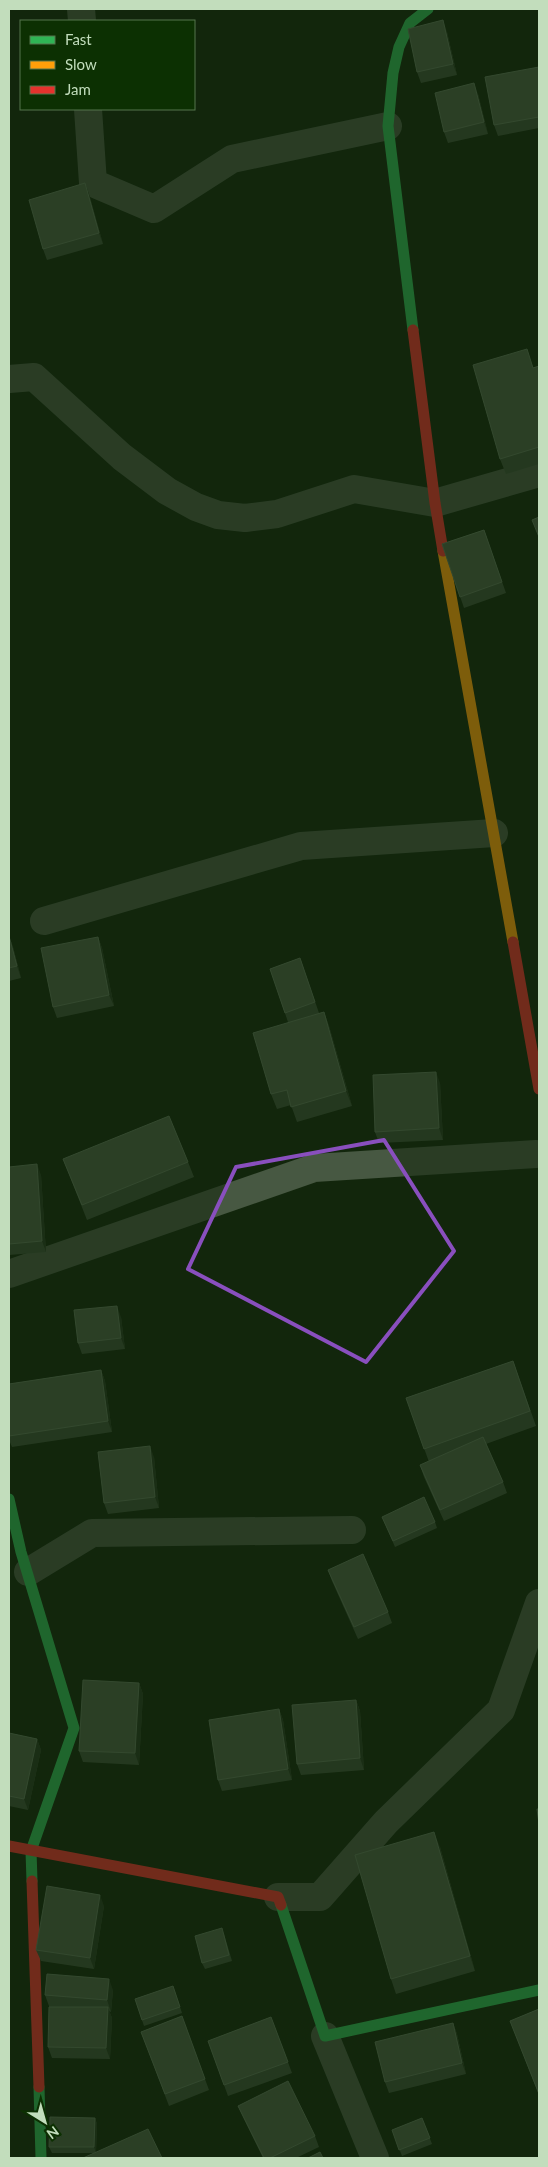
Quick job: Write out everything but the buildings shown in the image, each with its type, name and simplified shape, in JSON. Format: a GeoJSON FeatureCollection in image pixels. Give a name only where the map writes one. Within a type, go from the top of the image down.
{"type":"FeatureCollection","features":[{"type":"Feature","properties":{"kind":"street"},"geometry":{"type":"LineString","coordinates":[[428,9],[410,22],[400,44],[392,70],[388,126],[435,503],[539,1088]]}},
{"type":"Feature","properties":{"kind":"street"},"geometry":{"type":"LineString","coordinates":[[88,110],[93,182],[154,210],[232,159],[388,126]]}},
{"type":"Feature","properties":{"kind":"street"},"geometry":{"type":"LineString","coordinates":[[9,379],[34,377],[129,463],[167,491],[196,507],[218,515],[245,518],[277,514],[354,489],[435,503],[539,474]]}},
{"type":"Feature","properties":{"kind":"street"},"geometry":{"type":"LineString","coordinates":[[44,921],[301,846],[494,833]]}},
{"type":"Feature","properties":{"kind":"street"},"geometry":{"type":"LineString","coordinates":[[9,1274],[314,1168],[538,1153]]}},
{"type":"Feature","properties":{"kind":"street"},"geometry":{"type":"LineString","coordinates":[[9,1499],[28,1572],[74,1728],[32,1851],[41,2158]]}},
{"type":"Feature","properties":{"kind":"street"},"geometry":{"type":"LineString","coordinates":[[28,1572],[92,1532],[352,1530]]}},
{"type":"Feature","properties":{"kind":"street"},"geometry":{"type":"LineString","coordinates":[[9,1846],[278,1898],[320,1897],[386,1822],[501,1710],[539,1603]]}},
{"type":"Feature","properties":{"kind":"street"},"geometry":{"type":"LineString","coordinates":[[278,1898],[325,2036],[375,2158]]}},
{"type":"Feature","properties":{"kind":"street"},"geometry":{"type":"LineString","coordinates":[[325,2036],[539,1990]]}},
{"type":"Feature","properties":{"kind":"highlighted area"},"geometry":{"type":"Polygon","coordinates":[[[384,1140],[454,1251],[366,1362],[188,1269],[236,1167],[384,1140]]]}},
{"type":"Feature","properties":{"kind":"traffic: fast"},"geometry":{"type":"LineString","coordinates":[[413,330],[388,126],[393,73],[399,47],[410,23],[428,9]]}},
{"type":"Feature","properties":{"kind":"traffic: fast"},"geometry":{"type":"LineString","coordinates":[[9,1499],[21,1552],[74,1728],[31,1851],[32,1881]]}},
{"type":"Feature","properties":{"kind":"traffic: fast"},"geometry":{"type":"LineString","coordinates":[[281,1905],[325,2036],[539,1990]]}},
{"type":"Feature","properties":{"kind":"traffic: fast"},"geometry":{"type":"LineString","coordinates":[[39,2087],[41,2158]]}},
{"type":"Feature","properties":{"kind":"traffic: slow"},"geometry":{"type":"LineString","coordinates":[[443,551],[513,942]]}},
{"type":"Feature","properties":{"kind":"traffic: jam"},"geometry":{"type":"LineString","coordinates":[[413,330],[443,551]]}},
{"type":"Feature","properties":{"kind":"traffic: jam"},"geometry":{"type":"LineString","coordinates":[[513,942],[539,1089]]}},
{"type":"Feature","properties":{"kind":"traffic: jam"},"geometry":{"type":"LineString","coordinates":[[9,1846],[278,1897],[281,1905]]}},
{"type":"Feature","properties":{"kind":"traffic: jam"},"geometry":{"type":"LineString","coordinates":[[32,1881],[39,2087]]}}]}
